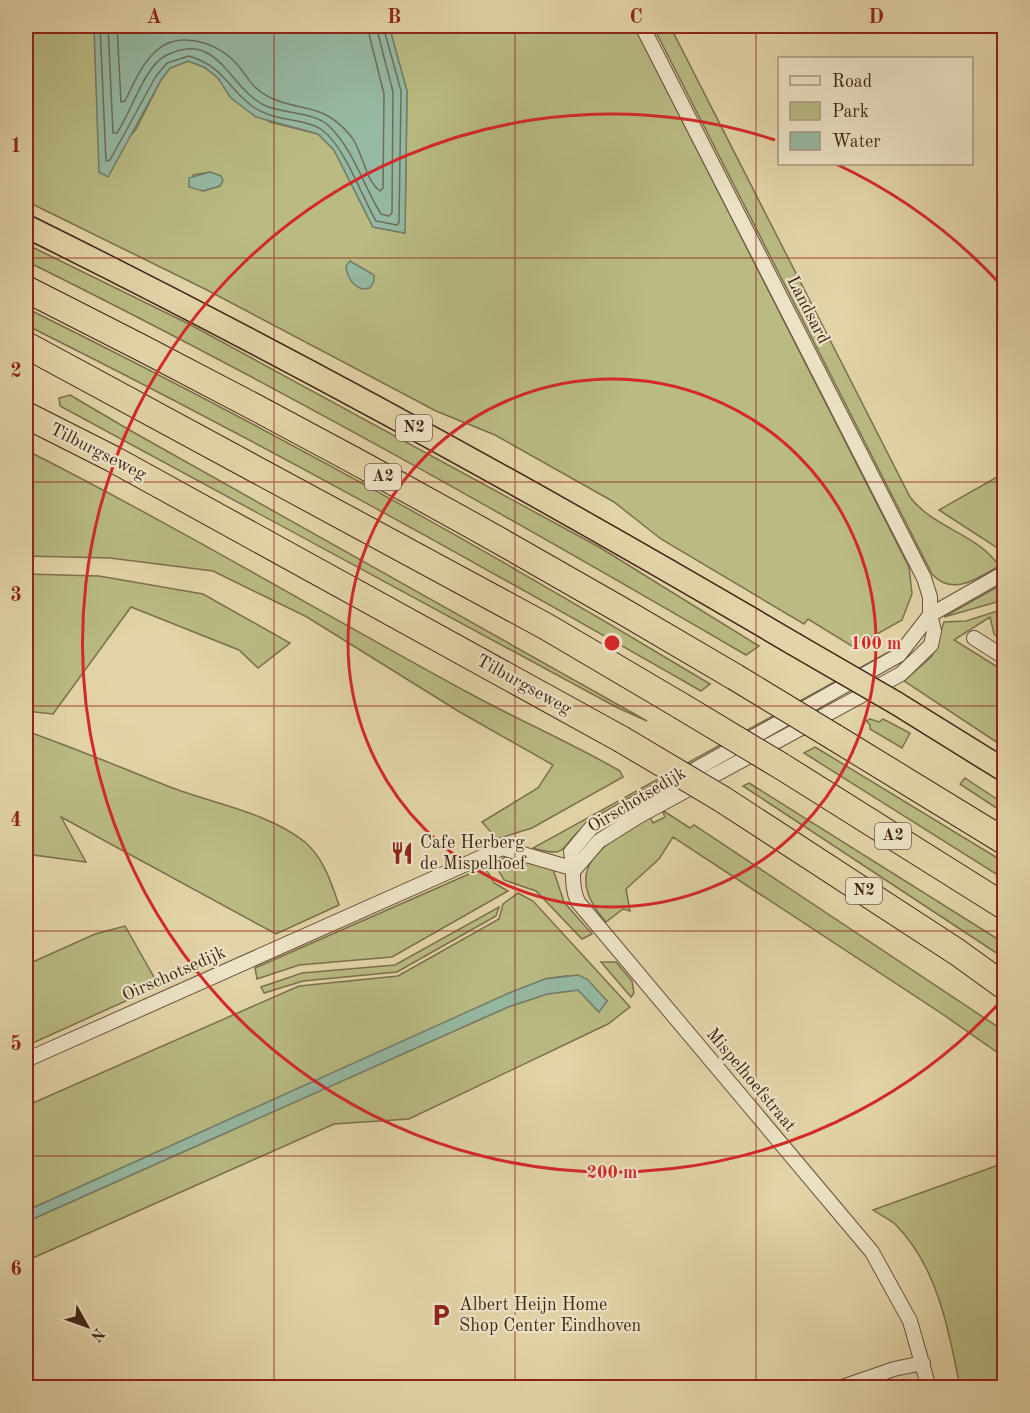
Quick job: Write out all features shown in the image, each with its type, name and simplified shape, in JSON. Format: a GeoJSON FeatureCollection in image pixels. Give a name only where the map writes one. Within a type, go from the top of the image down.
{"type":"FeatureCollection","features":[{"type":"Feature","properties":{"kind":"highway","name":"N2"},"geometry":{"type":"LineString","coordinates":[[26,226],[197,310],[608,534],[896,703],[1005,770]]}},
{"type":"Feature","properties":{"kind":"highway","name":"A2"},"geometry":{"type":"LineString","coordinates":[[26,289],[167,360],[555,571],[735,677],[1005,842]]}},
{"type":"Feature","properties":{"kind":"highway","name":"A2"},"geometry":{"type":"LineString","coordinates":[[26,345],[547,627],[781,766],[1005,906]]}},
{"type":"Feature","properties":{"kind":"highway","name":"Tilburgseweg"},"geometry":{"type":"LineString","coordinates":[[26,415],[114,459],[621,739],[722,799],[957,952],[1005,986]]}},
{"type":"Feature","properties":{"kind":"street","name":"Landsard"},"geometry":{"type":"LineString","coordinates":[[642,26],[924,578],[930,597],[930,615]]}},
{"type":"Feature","properties":{"kind":"street"},"geometry":{"type":"LineString","coordinates":[[930,615],[1005,573]]}},
{"type":"Feature","properties":{"kind":"street","name":"Oirschotsedijk"},"geometry":{"type":"LineString","coordinates":[[26,1060],[502,848],[574,869],[599,841],[639,816],[901,674],[931,645],[934,631],[930,615]]}},
{"type":"Feature","properties":{"kind":"street"},"geometry":{"type":"LineString","coordinates":[[974,638],[1005,657]]}},
{"type":"Feature","properties":{"kind":"street","name":"Mispelhoefstraat"},"geometry":{"type":"LineString","coordinates":[[574,869],[572,890],[578,902],[872,1252],[910,1321],[929,1388]]}},
{"type":"Feature","properties":{"kind":"street"},"geometry":{"type":"LineString","coordinates":[[839,1388],[894,1369],[923,1363]]}},
{"type":"Feature","properties":{"kind":"green space"},"geometry":{"type":"Polygon","coordinates":[[[26,26],[94,26],[100,172],[136,129],[161,80],[170,68],[188,61],[204,67],[219,78],[231,98],[270,122],[318,134],[334,150],[373,227],[405,233],[407,91],[389,26],[634,26],[909,567],[912,594],[902,620],[863,642],[860,641],[855,648],[808,619],[804,624],[661,539],[614,502],[495,435],[436,411],[207,290],[26,201],[26,26]],[[210,172],[193,175],[203,191],[220,186],[221,176],[210,172]]]}},
{"type":"Feature","properties":{"kind":"green space"},"geometry":{"type":"Polygon","coordinates":[[[653,26],[670,26],[910,497],[931,516],[979,546],[999,566],[974,580],[957,585],[940,581],[932,574],[653,26]]]}},
{"type":"Feature","properties":{"kind":"green space"},"geometry":{"type":"Polygon","coordinates":[[[26,244],[191,325],[599,547],[759,646],[746,655],[568,552],[299,402],[26,261],[26,244]]]}},
{"type":"Feature","properties":{"kind":"green space"},"geometry":{"type":"Polygon","coordinates":[[[26,308],[200,396],[372,488],[542,584],[710,684],[701,691],[366,503],[197,412],[26,325],[26,308]]]}},
{"type":"Feature","properties":{"kind":"green space"},"geometry":{"type":"Polygon","coordinates":[[[70,395],[647,721],[618,708],[60,406],[59,398],[70,395]]]}},
{"type":"Feature","properties":{"kind":"green space"},"geometry":{"type":"Polygon","coordinates":[[[26,450],[193,539],[467,692],[601,760],[620,771],[623,777],[532,828],[497,839],[482,822],[538,788],[553,765],[458,711],[307,617],[213,571],[110,558],[26,556],[26,450]]]}},
{"type":"Feature","properties":{"kind":"green space"},"geometry":{"type":"Polygon","coordinates":[[[1004,473],[1004,555],[996,547],[939,510],[1004,473]]]}},
{"type":"Feature","properties":{"kind":"green space"},"geometry":{"type":"Polygon","coordinates":[[[26,574],[99,576],[203,594],[290,643],[258,668],[239,650],[131,607],[53,714],[26,711],[26,574]]]}},
{"type":"Feature","properties":{"kind":"green space"},"geometry":{"type":"Polygon","coordinates":[[[1004,583],[1004,600],[944,617],[1004,583]]]}},
{"type":"Feature","properties":{"kind":"green space"},"geometry":{"type":"Polygon","coordinates":[[[1004,609],[1004,645],[994,634],[990,617],[954,640],[1004,671],[1004,747],[904,681],[932,656],[944,622],[966,621],[1004,609]]]}},
{"type":"Feature","properties":{"kind":"green space"},"geometry":{"type":"Polygon","coordinates":[[[898,647],[585,826],[560,851],[533,848],[898,647]]]}},
{"type":"Feature","properties":{"kind":"green space"},"geometry":{"type":"Polygon","coordinates":[[[870,719],[879,722],[883,719],[910,733],[902,748],[870,729],[866,721],[870,719]]]}},
{"type":"Feature","properties":{"kind":"green space"},"geometry":{"type":"Polygon","coordinates":[[[26,731],[170,787],[274,823],[305,842],[312,849],[326,871],[339,905],[276,934],[61,817],[86,862],[26,854],[26,731]]]}},
{"type":"Feature","properties":{"kind":"green space"},"geometry":{"type":"Polygon","coordinates":[[[815,747],[1004,862],[1004,879],[804,753],[815,747]]]}},
{"type":"Feature","properties":{"kind":"green space"},"geometry":{"type":"Polygon","coordinates":[[[965,778],[1004,804],[1004,813],[960,784],[965,778]]]}},
{"type":"Feature","properties":{"kind":"green space"},"geometry":{"type":"Polygon","coordinates":[[[749,783],[1004,943],[1004,958],[743,786],[749,783]]]}},
{"type":"Feature","properties":{"kind":"green space"},"geometry":{"type":"Polygon","coordinates":[[[662,810],[690,828],[694,825],[1004,1031],[1004,1057],[673,837],[659,859],[626,889],[630,911],[623,909],[606,922],[592,903],[586,886],[587,871],[593,859],[604,847],[650,817],[653,823],[665,817],[662,810]]]}},
{"type":"Feature","properties":{"kind":"green space"},"geometry":{"type":"Polygon","coordinates":[[[507,856],[553,869],[564,902],[592,934],[582,939],[536,891],[504,880],[494,863],[507,856]]]}},
{"type":"Feature","properties":{"kind":"green space"},"geometry":{"type":"Polygon","coordinates":[[[485,867],[494,883],[508,891],[392,957],[299,965],[257,979],[255,968],[485,867]]]}},
{"type":"Feature","properties":{"kind":"green space"},"geometry":{"type":"Polygon","coordinates":[[[518,893],[533,901],[630,1007],[608,1024],[409,1119],[334,1124],[26,1261],[26,1222],[508,1007],[547,994],[578,990],[598,1011],[607,1001],[586,980],[574,976],[545,979],[26,1211],[26,1106],[299,986],[398,976],[499,919],[503,904],[518,893]]]}},
{"type":"Feature","properties":{"kind":"green space"},"geometry":{"type":"Polygon","coordinates":[[[499,907],[496,916],[397,972],[303,981],[264,993],[261,987],[302,973],[395,965],[499,907]]]}},
{"type":"Feature","properties":{"kind":"green space"},"geometry":{"type":"Polygon","coordinates":[[[125,926],[159,986],[26,1046],[26,965],[95,934],[125,926]]]}},
{"type":"Feature","properties":{"kind":"green space"},"geometry":{"type":"Polygon","coordinates":[[[601,962],[616,962],[632,981],[634,993],[631,997],[601,962]]]}},
{"type":"Feature","properties":{"kind":"green space"},"geometry":{"type":"Polygon","coordinates":[[[1004,1163],[1004,1387],[960,1387],[946,1322],[932,1280],[910,1242],[896,1225],[873,1210],[1004,1163]]]}},
{"type":"Feature","properties":{"kind":"water"},"geometry":{"type":"Polygon","coordinates":[[[94,26],[389,26],[407,91],[405,233],[373,227],[334,150],[318,134],[256,117],[231,98],[218,78],[204,67],[188,61],[170,68],[161,80],[108,177],[99,172],[94,26]]]}},
{"type":"Feature","properties":{"kind":"water"},"geometry":{"type":"Polygon","coordinates":[[[210,172],[221,176],[223,181],[220,186],[203,191],[189,187],[189,178],[210,172]]]}},
{"type":"Feature","properties":{"kind":"water"},"geometry":{"type":"Polygon","coordinates":[[[350,261],[374,275],[370,288],[362,289],[351,280],[346,266],[350,261]]]}},
{"type":"Feature","properties":{"kind":"water"},"geometry":{"type":"Polygon","coordinates":[[[578,975],[587,979],[607,1001],[599,1012],[578,990],[547,994],[508,1007],[26,1222],[26,1211],[509,993],[545,979],[578,975]]]}},
{"type":"Feature","properties":{"kind":"place","name":"Cafe Herberg de Mispelhoef"},"geometry":{"type":"Point","coordinates":[402,853]}},
{"type":"Feature","properties":{"kind":"place","name":"Albert Heijn Home Shop Center Eindhoven"},"geometry":{"type":"Point","coordinates":[441,1315]}}]}
